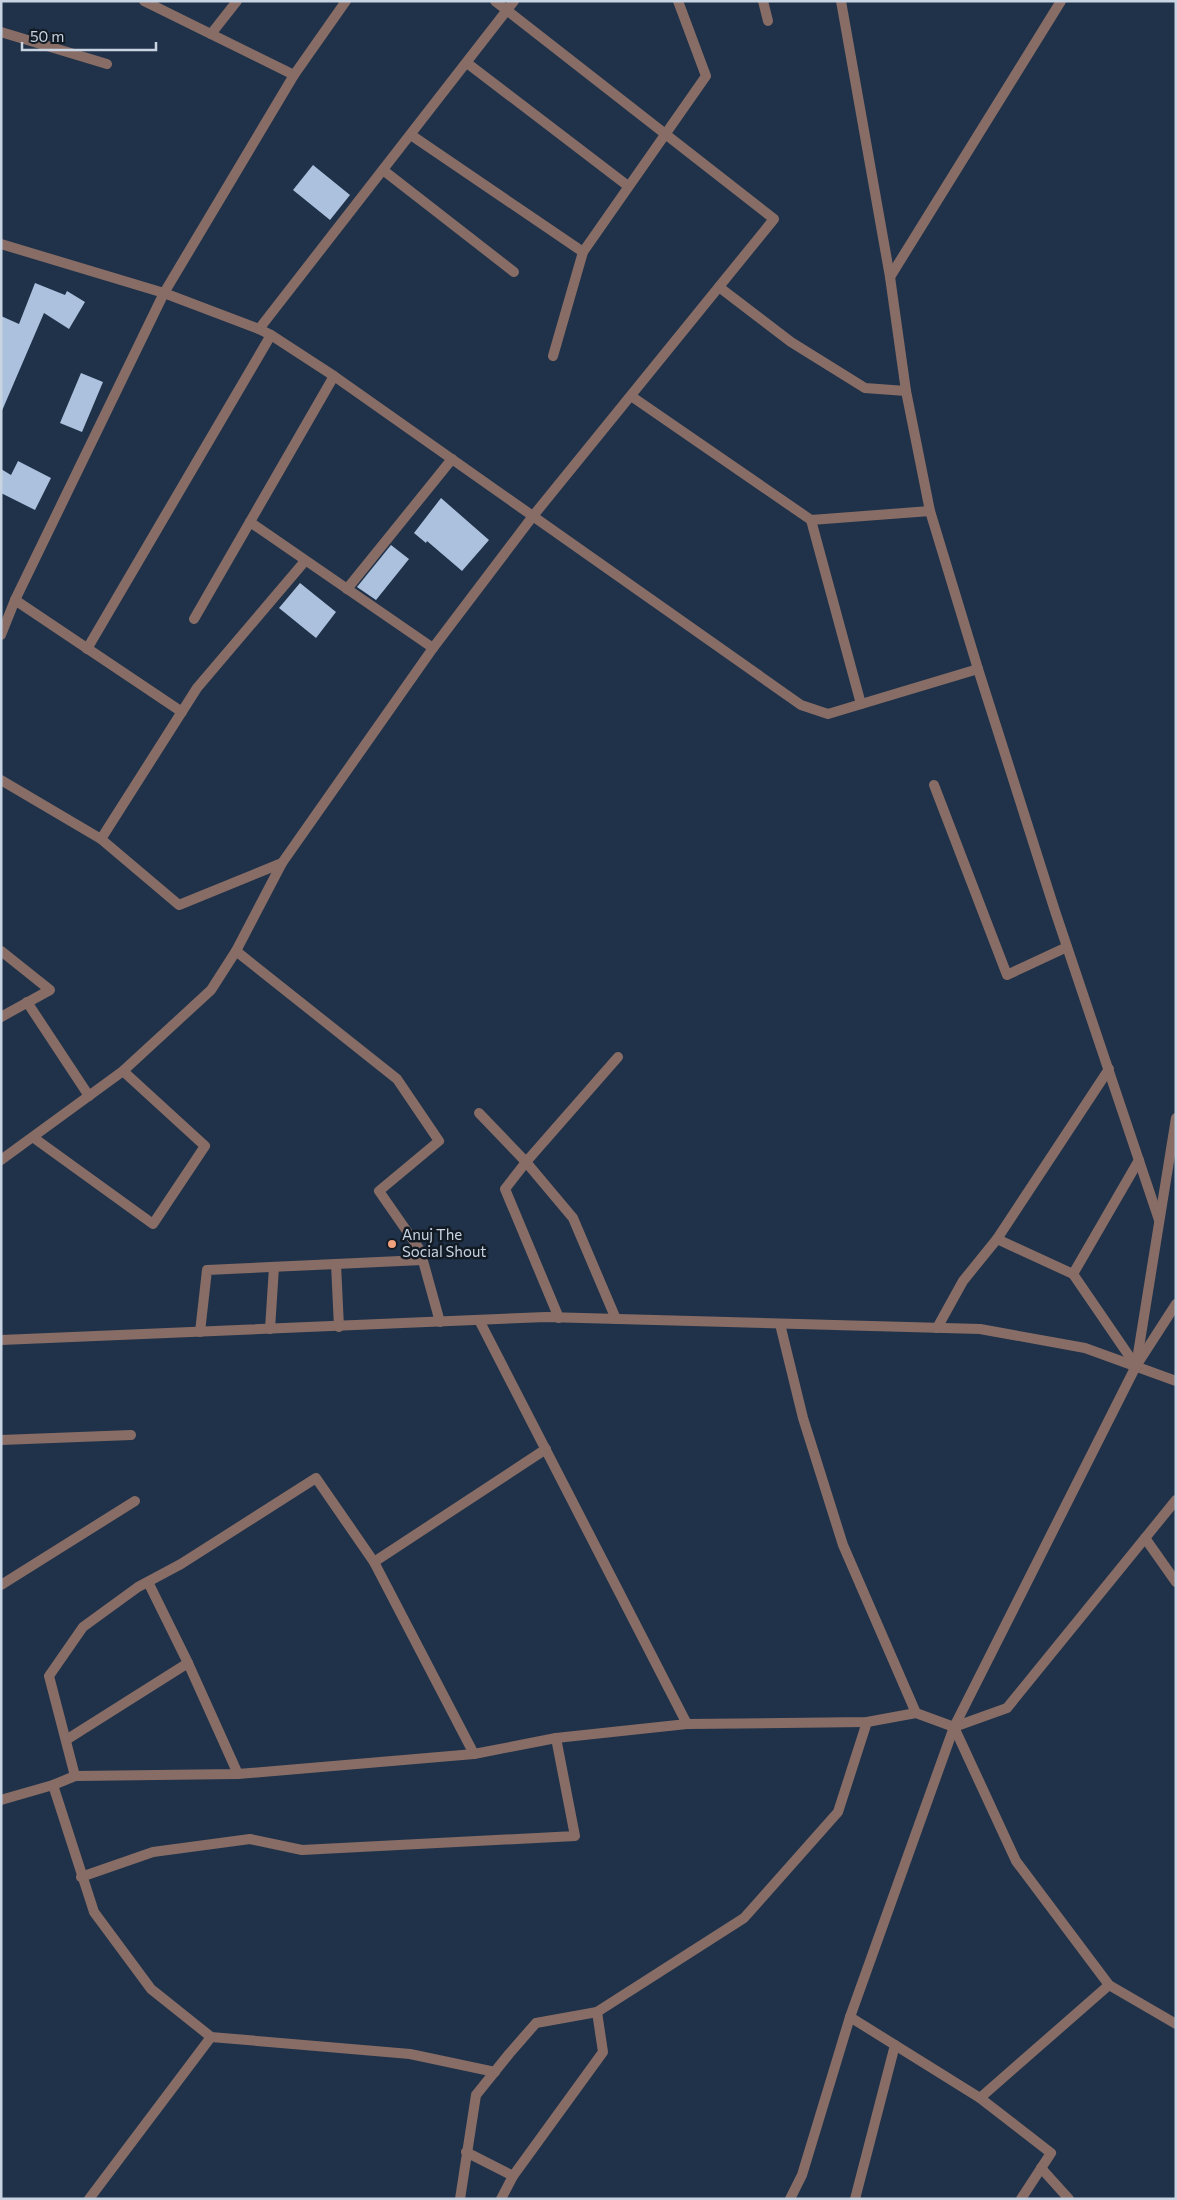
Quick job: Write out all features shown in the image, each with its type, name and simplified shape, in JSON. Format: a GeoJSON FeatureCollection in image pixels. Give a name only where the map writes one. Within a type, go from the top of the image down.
{"type":"FeatureCollection","features":[{"type":"Feature","properties":{"kind":"street"},"geometry":{"type":"LineString","coordinates":[[144,1],[294,76]]}},
{"type":"Feature","properties":{"kind":"street"},"geometry":{"type":"LineString","coordinates":[[211,34],[237,1]]}},
{"type":"Feature","properties":{"kind":"street"},"geometry":{"type":"LineString","coordinates":[[1,635],[15,600],[164,293],[294,76],[346,1]]}},
{"type":"Feature","properties":{"kind":"street"},"geometry":{"type":"LineString","coordinates":[[1,1160],[34,1138],[123,1071],[211,990],[236,951],[282,863],[433,648],[533,516],[774,219],[495,1]]}},
{"type":"Feature","properties":{"kind":"street"},"geometry":{"type":"LineString","coordinates":[[259,329],[514,1]]}},
{"type":"Feature","properties":{"kind":"street"},"geometry":{"type":"LineString","coordinates":[[553,356],[583,252],[706,76],[678,1]]}},
{"type":"Feature","properties":{"kind":"street"},"geometry":{"type":"LineString","coordinates":[[763,1],[768,21]]}},
{"type":"Feature","properties":{"kind":"street"},"geometry":{"type":"LineString","coordinates":[[841,1],[890,277],[906,391],[930,511],[978,670],[1067,947],[1159,1220]]}},
{"type":"Feature","properties":{"kind":"street"},"geometry":{"type":"LineString","coordinates":[[890,277],[1061,1]]}},
{"type":"Feature","properties":{"kind":"street"},"geometry":{"type":"LineString","coordinates":[[1,32],[107,64]]}},
{"type":"Feature","properties":{"kind":"street"},"geometry":{"type":"LineString","coordinates":[[467,63],[628,186]]}},
{"type":"Feature","properties":{"kind":"street"},"geometry":{"type":"LineString","coordinates":[[411,135],[583,252]]}},
{"type":"Feature","properties":{"kind":"street"},"geometry":{"type":"LineString","coordinates":[[383,170],[514,272]]}},
{"type":"Feature","properties":{"kind":"street"},"geometry":{"type":"LineString","coordinates":[[1,244],[164,293],[271,335],[334,376],[802,705],[828,714],[978,670]]}},
{"type":"Feature","properties":{"kind":"street"},"geometry":{"type":"LineString","coordinates":[[719,287],[791,342],[865,388],[906,391]]}},
{"type":"Feature","properties":{"kind":"street"},"geometry":{"type":"LineString","coordinates":[[88,649],[271,335]]}},
{"type":"Feature","properties":{"kind":"street"},"geometry":{"type":"LineString","coordinates":[[194,619],[334,376]]}},
{"type":"Feature","properties":{"kind":"street"},"geometry":{"type":"LineString","coordinates":[[631,396],[811,520],[930,511]]}},
{"type":"Feature","properties":{"kind":"street"},"geometry":{"type":"LineString","coordinates":[[347,589],[452,459]]}},
{"type":"Feature","properties":{"kind":"street"},"geometry":{"type":"LineString","coordinates":[[811,520],[861,704]]}},
{"type":"Feature","properties":{"kind":"street"},"geometry":{"type":"LineString","coordinates":[[250,522],[433,648]]}},
{"type":"Feature","properties":{"kind":"street"},"geometry":{"type":"LineString","coordinates":[[101,839],[197,688],[306,560]]}},
{"type":"Feature","properties":{"kind":"street"},"geometry":{"type":"LineString","coordinates":[[15,600],[182,712]]}},
{"type":"Feature","properties":{"kind":"street"},"geometry":{"type":"LineString","coordinates":[[1,780],[101,839],[179,905],[282,863]]}},
{"type":"Feature","properties":{"kind":"street"},"geometry":{"type":"LineString","coordinates":[[934,785],[1007,975],[1067,947]]}},
{"type":"Feature","properties":{"kind":"street"},"geometry":{"type":"LineString","coordinates":[[1,951],[50,990],[1,1017]]}},
{"type":"Feature","properties":{"kind":"street"},"geometry":{"type":"LineString","coordinates":[[236,951],[397,1079],[439,1141],[379,1190],[420,1250],[440,1322]]}},
{"type":"Feature","properties":{"kind":"street"},"geometry":{"type":"LineString","coordinates":[[27,1002],[89,1096]]}},
{"type":"Feature","properties":{"kind":"street"},"geometry":{"type":"LineString","coordinates":[[558,1318],[505,1189],[618,1056]]}},
{"type":"Feature","properties":{"kind":"street"},"geometry":{"type":"LineString","coordinates":[[937,1328],[963,1281],[997,1239],[1109,1070]]}},
{"type":"Feature","properties":{"kind":"street"},"geometry":{"type":"LineString","coordinates":[[34,1138],[153,1224],[205,1146],[123,1071]]}},
{"type":"Feature","properties":{"kind":"street"},"geometry":{"type":"LineString","coordinates":[[479,1113],[526,1162],[573,1218],[616,1319]]}},
{"type":"Feature","properties":{"kind":"street"},"geometry":{"type":"LineString","coordinates":[[1136,1366],[1176,1118]]}},
{"type":"Feature","properties":{"kind":"street"},"geometry":{"type":"LineString","coordinates":[[1073,1274],[1139,1160]]}},
{"type":"Feature","properties":{"kind":"street"},"geometry":{"type":"LineString","coordinates":[[997,1239],[1073,1274],[1136,1366]]}},
{"type":"Feature","properties":{"kind":"street"},"geometry":{"type":"LineString","coordinates":[[200,1332],[207,1270],[422,1260]]}},
{"type":"Feature","properties":{"kind":"street"},"geometry":{"type":"LineString","coordinates":[[336,1264],[339,1327]]}},
{"type":"Feature","properties":{"kind":"street"},"geometry":{"type":"LineString","coordinates":[[270,1329],[274,1267]]}},
{"type":"Feature","properties":{"kind":"street"},"geometry":{"type":"LineString","coordinates":[[790,2199],[802,2175],[850,2017],[954,1727],[1136,1366],[1176,1304]]}},
{"type":"Feature","properties":{"kind":"street"},"geometry":{"type":"LineString","coordinates":[[1,1340],[558,1318],[980,1329],[1085,1348],[1176,1381]]}},
{"type":"Feature","properties":{"kind":"street"},"geometry":{"type":"LineString","coordinates":[[479,1320],[688,1724]]}},
{"type":"Feature","properties":{"kind":"street"},"geometry":{"type":"LineString","coordinates":[[780,1324],[803,1418],[843,1545],[916,1713]]}},
{"type":"Feature","properties":{"kind":"street"},"geometry":{"type":"LineString","coordinates":[[1,1440],[131,1435]]}},
{"type":"Feature","properties":{"kind":"street"},"geometry":{"type":"LineString","coordinates":[[374,1562],[546,1449]]}},
{"type":"Feature","properties":{"kind":"street"},"geometry":{"type":"LineString","coordinates":[[75,1776],[49,1676],[83,1627],[148,1582],[182,1564],[316,1478],[374,1562],[474,1754]]}},
{"type":"Feature","properties":{"kind":"street"},"geometry":{"type":"LineString","coordinates":[[1,1800],[54,1785],[75,1776],[238,1774],[474,1754],[556,1738],[688,1724],[866,1722],[916,1713],[954,1727],[1007,1708],[1176,1500]]}},
{"type":"Feature","properties":{"kind":"street"},"geometry":{"type":"LineString","coordinates":[[1,1586],[135,1501]]}},
{"type":"Feature","properties":{"kind":"street"},"geometry":{"type":"LineString","coordinates":[[1145,1538],[1176,1582]]}},
{"type":"Feature","properties":{"kind":"street"},"geometry":{"type":"LineString","coordinates":[[148,1582],[188,1663],[238,1774]]}},
{"type":"Feature","properties":{"kind":"street"},"geometry":{"type":"LineString","coordinates":[[66,1740],[188,1663]]}},
{"type":"Feature","properties":{"kind":"street"},"geometry":{"type":"LineString","coordinates":[[460,2199],[476,2095],[536,2023],[597,2012],[744,1918],[838,1812],[866,1722]]}},
{"type":"Feature","properties":{"kind":"street"},"geometry":{"type":"LineString","coordinates":[[954,1727],[1016,1861],[1109,1985],[1176,2024]]}},
{"type":"Feature","properties":{"kind":"street"},"geometry":{"type":"LineString","coordinates":[[81,1876],[153,1852],[250,1839],[302,1850],[575,1836],[556,1738]]}},
{"type":"Feature","properties":{"kind":"street"},"geometry":{"type":"LineString","coordinates":[[54,1785],[81,1876],[94,1912],[151,1989],[212,2037],[410,2054],[495,2072]]}},
{"type":"Feature","properties":{"kind":"street"},"geometry":{"type":"LineString","coordinates":[[980,2098],[1109,1985]]}},
{"type":"Feature","properties":{"kind":"street"},"geometry":{"type":"LineString","coordinates":[[501,2199],[513,2176],[604,2052],[597,2012]]}},
{"type":"Feature","properties":{"kind":"street"},"geometry":{"type":"LineString","coordinates":[[850,2017],[980,2098],[1051,2154],[1021,2199]]}},
{"type":"Feature","properties":{"kind":"street"},"geometry":{"type":"LineString","coordinates":[[89,2199],[212,2037]]}},
{"type":"Feature","properties":{"kind":"street"},"geometry":{"type":"LineString","coordinates":[[855,2199],[895,2045]]}},
{"type":"Feature","properties":{"kind":"street"},"geometry":{"type":"LineString","coordinates":[[466,2152],[513,2176]]}},
{"type":"Feature","properties":{"kind":"street"},"geometry":{"type":"LineString","coordinates":[[1041,2168],[1069,2199]]}},
{"type":"Feature","properties":{"kind":"building"},"geometry":{"type":"Polygon","coordinates":[[[313,165],[350,195],[330,220],[293,190],[313,165]]]}},
{"type":"Feature","properties":{"kind":"building"},"geometry":{"type":"Polygon","coordinates":[[[35,283],[65,295],[67,291],[85,302],[69,329],[44,313],[1,413],[1,316],[19,324],[35,283]]]}},
{"type":"Feature","properties":{"kind":"building"},"geometry":{"type":"Polygon","coordinates":[[[81,373],[103,382],[82,432],[60,423],[81,373]]]}},
{"type":"Feature","properties":{"kind":"building"},"geometry":{"type":"Polygon","coordinates":[[[18,461],[51,478],[35,510],[1,493],[1,469],[11,475],[18,461]]]}},
{"type":"Feature","properties":{"kind":"building"},"geometry":{"type":"Polygon","coordinates":[[[441,498],[489,540],[462,571],[427,541],[426,543],[414,533],[441,498]]]}},
{"type":"Feature","properties":{"kind":"building"},"geometry":{"type":"Polygon","coordinates":[[[391,545],[409,559],[376,600],[357,587],[391,545]]]}},
{"type":"Feature","properties":{"kind":"building"},"geometry":{"type":"Polygon","coordinates":[[[300,583],[336,612],[316,638],[279,608],[300,583]]]}},
{"type":"Feature","properties":{"kind":"place","name":"Anuj The Social Shout"},"geometry":{"type":"Point","coordinates":[392,1244]}}]}
